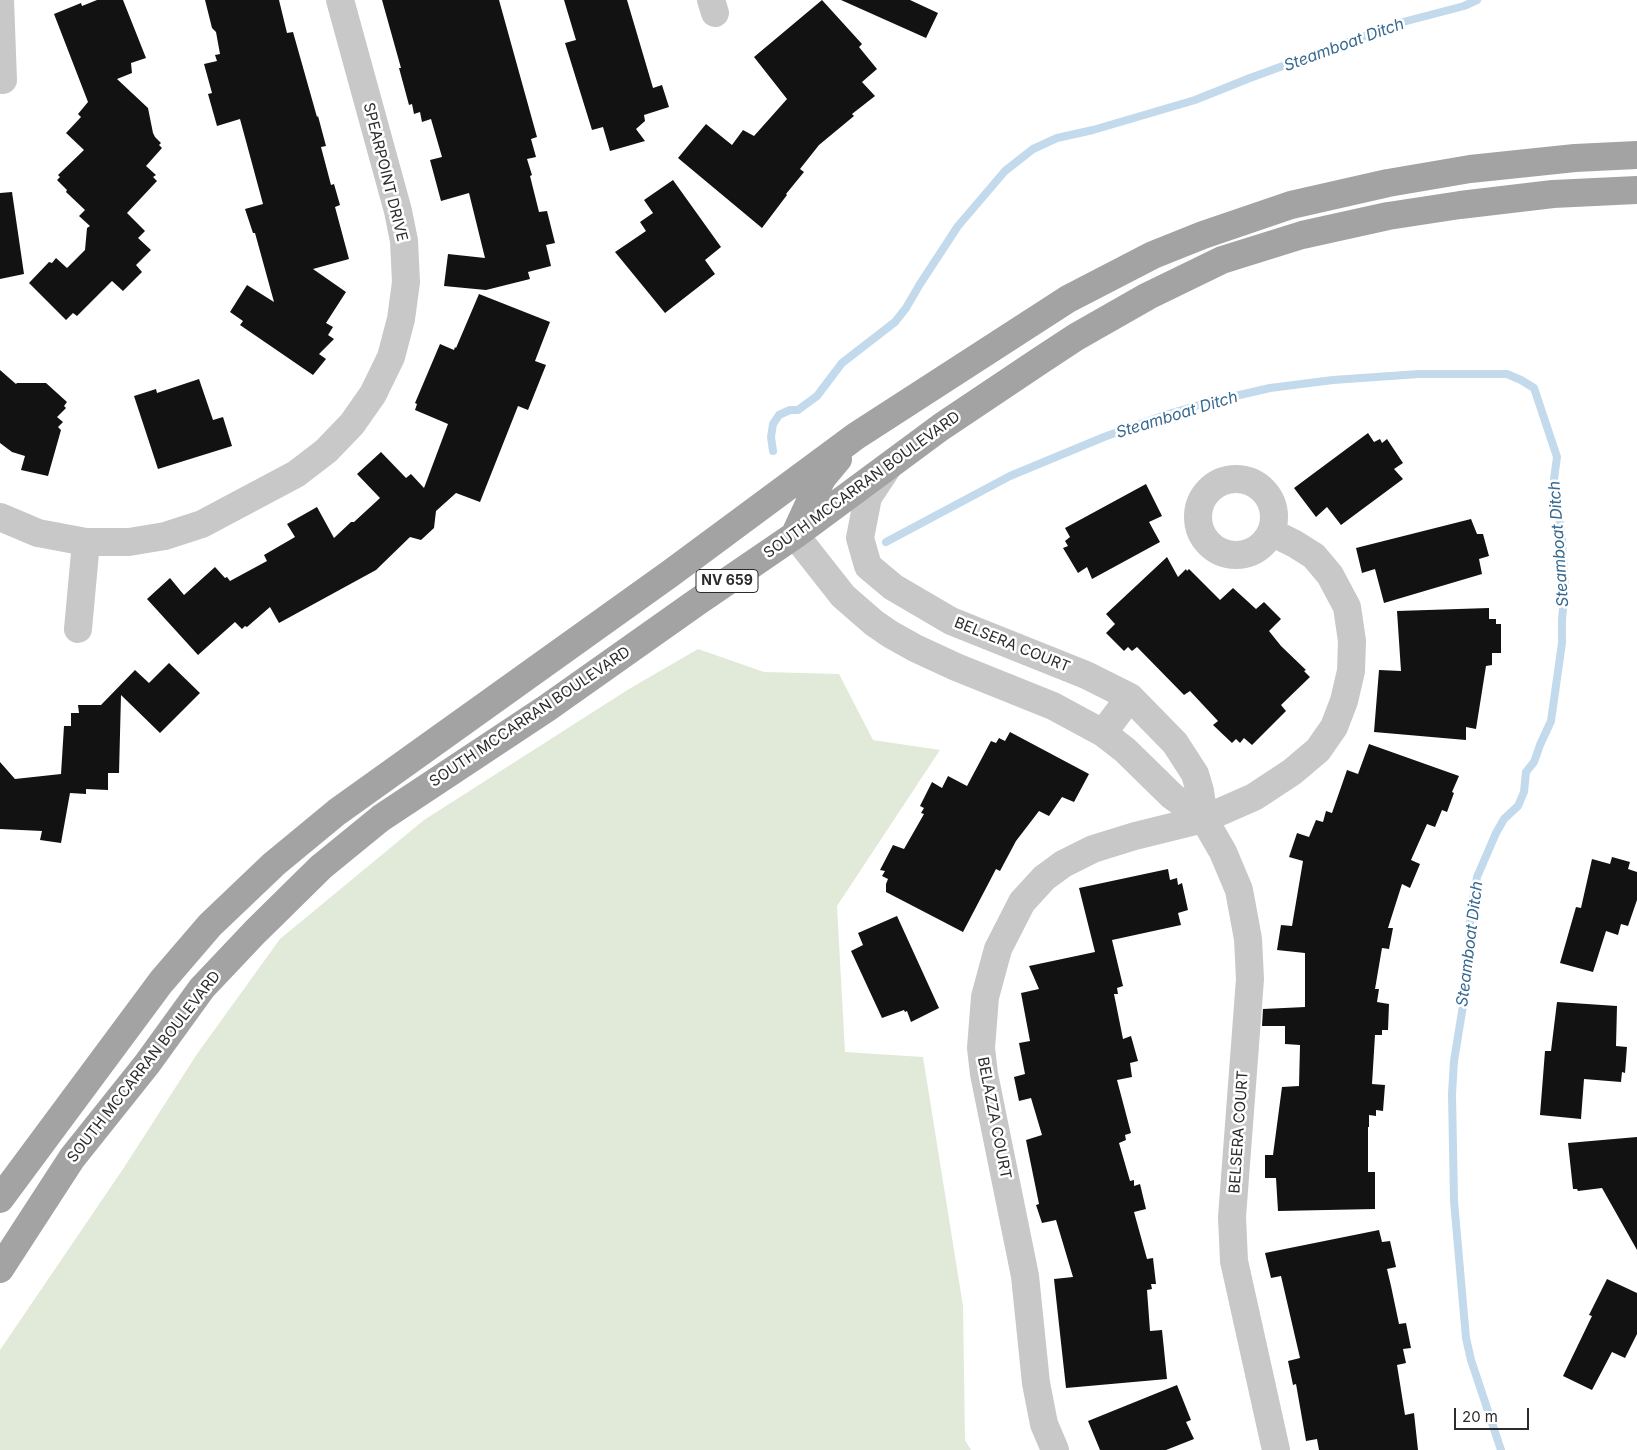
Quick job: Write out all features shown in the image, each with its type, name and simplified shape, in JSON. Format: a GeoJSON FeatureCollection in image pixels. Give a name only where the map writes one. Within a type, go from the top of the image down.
{"type":"FeatureCollection","features":[{"type":"Feature","properties":{"kind":"main road","name":"NV 659"},"geometry":{"type":"LineString","coordinates":[[0,1199],[161,982],[210,924],[274,864],[337,812],[671,573],[856,436],[1068,298],[1153,255],[1203,235],[1291,205],[1388,183],[1470,169],[1575,158],[1637,155]]}},
{"type":"Feature","properties":{"kind":"main road","name":"SOUTH MCCARRAN BOULEVARD"},"geometry":{"type":"LineString","coordinates":[[0,1269],[72,1158],[147,1064],[202,988],[259,927],[321,867],[381,818],[547,708],[794,535],[890,464],[1013,378],[1076,337],[1148,296],[1222,260],[1302,235],[1388,216],[1460,205],[1553,194],[1637,190]]}},
{"type":"Feature","properties":{"kind":"main road"},"geometry":{"type":"LineString","coordinates":[[794,535],[823,477],[856,436]]}},
{"type":"Feature","properties":{"kind":"street"},"geometry":{"type":"LineString","coordinates":[[0,0],[3,80]]}},
{"type":"Feature","properties":{"kind":"street","name":"SPEARPOINT DRIVE"},"geometry":{"type":"LineString","coordinates":[[0,517],[38,533],[86,542],[128,542],[165,536],[202,524],[296,474],[326,451],[352,424],[373,394],[387,364],[401,319],[406,282],[404,241],[398,212],[340,0]]}},
{"type":"Feature","properties":{"kind":"street","name":"BELSERA COURT"},"geometry":{"type":"LineString","coordinates":[[890,464],[868,497],[860,538],[868,566],[893,588],[951,621],[1086,675],[1130,697],[1175,742],[1194,774],[1200,791],[1204,819],[1223,852],[1240,890],[1248,939],[1250,979],[1232,1217],[1234,1261],[1276,1450]]}},
{"type":"Feature","properties":{"kind":"street","name":"BELAZZA COURT"},"geometry":{"type":"LineString","coordinates":[[1055,1450],[1044,1424],[1036,1383],[1024,1276],[984,1074],[980,1048],[985,997],[998,949],[1022,902],[1044,878],[1063,864],[1093,849],[1135,836],[1204,819],[1254,797],[1292,772],[1318,750],[1334,727],[1344,701],[1351,671],[1352,640],[1347,607],[1330,576],[1314,556],[1271,532]]}},
{"type":"Feature","properties":{"kind":"street","name":"BELSERA COURT"},"geometry":{"type":"LineString","coordinates":[[794,535],[843,596],[874,623],[915,648],[956,667],[1053,706],[1103,733],[1125,750],[1172,796],[1204,819]]}},
{"type":"Feature","properties":{"kind":"street"},"geometry":{"type":"LineString","coordinates":[[78,628],[86,542]]}},
{"type":"Feature","properties":{"kind":"street"},"geometry":{"type":"LineString","coordinates":[[956,667],[970,628]]}},
{"type":"Feature","properties":{"kind":"street"},"geometry":{"type":"LineString","coordinates":[[1103,733],[1130,697]]}},
{"type":"Feature","properties":{"kind":"green space"},"geometry":{"type":"Polygon","coordinates":[[[698,649],[764,672],[839,674],[873,740],[940,750],[837,906],[845,1052],[923,1057],[963,1306],[965,1440],[971,1450],[0,1450],[0,1350],[123,1169],[197,1054],[280,939],[424,820],[629,689],[698,649]]]}},
{"type":"Feature","properties":{"kind":"building"},"geometry":{"type":"Polygon","coordinates":[[[97,0],[123,0],[146,58],[131,63],[132,73],[117,79],[148,108],[153,133],[161,143],[159,145],[162,148],[146,166],[156,175],[153,177],[157,181],[127,213],[145,231],[138,238],[151,250],[136,265],[142,272],[123,291],[112,281],[77,316],[73,313],[66,320],[29,283],[49,262],[52,263],[56,258],[67,268],[85,250],[87,228],[90,226],[79,216],[85,210],[66,192],[67,190],[57,180],[60,177],[58,175],[84,150],[66,133],[81,117],[78,114],[88,102],[54,14],[81,3],[82,6],[97,0]]]}},
{"type":"Feature","properties":{"kind":"building"},"geometry":{"type":"Polygon","coordinates":[[[205,0],[279,0],[287,33],[293,32],[318,116],[326,146],[321,147],[331,185],[334,184],[340,205],[335,207],[349,259],[313,269],[346,292],[326,323],[333,327],[328,335],[334,339],[319,354],[326,359],[313,375],[240,325],[243,321],[230,312],[247,285],[274,302],[255,233],[253,233],[245,209],[263,204],[240,119],[217,126],[208,94],[212,93],[204,64],[217,61],[215,55],[220,54],[216,32],[212,28],[205,0]]]}},
{"type":"Feature","properties":{"kind":"building"},"geometry":{"type":"Polygon","coordinates":[[[382,0],[499,0],[537,137],[531,139],[536,157],[527,159],[532,175],[530,176],[539,212],[547,211],[555,243],[546,245],[551,266],[528,272],[530,279],[486,290],[444,286],[448,254],[485,258],[469,193],[441,201],[430,160],[442,157],[431,119],[422,122],[420,112],[414,114],[412,104],[409,105],[382,0]]]}},
{"type":"Feature","properties":{"kind":"building"},"geometry":{"type":"Polygon","coordinates":[[[564,0],[627,0],[653,88],[662,85],[669,107],[644,115],[645,121],[636,129],[645,141],[610,151],[603,127],[592,130],[565,43],[576,40],[564,0]]]}},
{"type":"Feature","properties":{"kind":"building"},"geometry":{"type":"Polygon","coordinates":[[[822,0],[862,44],[859,47],[877,69],[862,82],[875,96],[852,114],[854,116],[819,145],[800,169],[804,172],[762,228],[678,158],[706,124],[732,145],[743,130],[754,136],[787,99],[754,57],[822,0]]]}},
{"type":"Feature","properties":{"kind":"building"},"geometry":{"type":"Polygon","coordinates":[[[841,0],[910,0],[938,13],[926,38],[841,0]]]}},
{"type":"Feature","properties":{"kind":"building"},"geometry":{"type":"Polygon","coordinates":[[[673,180],[721,247],[705,260],[715,274],[665,313],[615,252],[646,231],[640,222],[653,213],[644,200],[673,180]]]}},
{"type":"Feature","properties":{"kind":"building"},"geometry":{"type":"Polygon","coordinates":[[[12,192],[24,274],[0,279],[0,193],[12,192]]]}},
{"type":"Feature","properties":{"kind":"building"},"geometry":{"type":"Polygon","coordinates":[[[479,294],[550,322],[535,361],[546,365],[528,410],[518,406],[480,502],[456,493],[436,511],[434,528],[421,540],[410,537],[376,570],[279,623],[270,607],[247,627],[245,626],[242,629],[235,622],[198,655],[147,599],[170,578],[184,595],[215,567],[230,581],[267,561],[264,555],[295,537],[287,524],[317,507],[334,538],[380,498],[357,474],[381,452],[406,478],[411,474],[424,488],[448,424],[415,410],[417,404],[415,403],[440,344],[454,350],[456,348],[479,294]]]}},
{"type":"Feature","properties":{"kind":"building"},"geometry":{"type":"Polygon","coordinates":[[[0,370],[16,384],[46,383],[67,402],[64,406],[66,408],[57,417],[63,422],[58,427],[61,430],[48,476],[21,470],[25,456],[12,452],[0,443],[0,370]]]}},
{"type":"Feature","properties":{"kind":"building"},"geometry":{"type":"Polygon","coordinates":[[[199,379],[213,420],[223,417],[232,446],[158,469],[134,396],[156,389],[157,393],[199,379]]]}},
{"type":"Feature","properties":{"kind":"building"},"geometry":{"type":"Polygon","coordinates":[[[1368,433],[1374,442],[1380,439],[1382,443],[1387,439],[1403,463],[1394,469],[1403,479],[1341,525],[1327,507],[1316,517],[1294,488],[1368,433]]]}},
{"type":"Feature","properties":{"kind":"building"},"geometry":{"type":"Polygon","coordinates":[[[1146,484],[1162,516],[1149,522],[1160,542],[1092,579],[1087,567],[1078,573],[1063,548],[1068,546],[1065,541],[1070,537],[1065,528],[1146,484]]]}},
{"type":"Feature","properties":{"kind":"building"},"geometry":{"type":"Polygon","coordinates":[[[1471,519],[1477,534],[1483,534],[1489,556],[1479,559],[1482,574],[1384,603],[1375,569],[1362,573],[1356,548],[1471,519]]]}},
{"type":"Feature","properties":{"kind":"building"},"geometry":{"type":"Polygon","coordinates":[[[1167,557],[1178,577],[1186,569],[1187,571],[1189,569],[1220,600],[1233,588],[1256,609],[1264,602],[1281,619],[1269,631],[1281,646],[1306,670],[1304,671],[1310,677],[1281,705],[1286,711],[1252,745],[1244,738],[1240,743],[1236,739],[1232,743],[1213,725],[1218,721],[1190,691],[1184,695],[1137,647],[1132,651],[1128,647],[1124,651],[1106,633],[1115,624],[1106,614],[1167,557]]]}},
{"type":"Feature","properties":{"kind":"building"},"geometry":{"type":"Polygon","coordinates":[[[1489,608],[1489,619],[1496,619],[1496,624],[1501,624],[1501,653],[1492,653],[1492,665],[1486,666],[1476,729],[1466,727],[1466,740],[1374,732],[1379,670],[1401,671],[1397,611],[1489,608]]]}},
{"type":"Feature","properties":{"kind":"building"},"geometry":{"type":"Polygon","coordinates":[[[169,663],[200,693],[160,733],[121,695],[119,773],[108,773],[108,790],[86,789],[86,794],[70,793],[61,843],[40,840],[42,831],[0,829],[0,762],[15,779],[61,774],[64,726],[71,726],[71,713],[79,713],[78,705],[101,705],[135,670],[149,683],[169,663]]]}},
{"type":"Feature","properties":{"kind":"building"},"geometry":{"type":"Polygon","coordinates":[[[1010,732],[1089,774],[1074,802],[1062,797],[1049,816],[1039,811],[1016,841],[1000,871],[996,869],[963,932],[886,892],[888,879],[882,876],[885,871],[880,870],[893,845],[904,849],[924,814],[921,813],[924,808],[920,806],[932,782],[942,788],[948,776],[967,786],[991,741],[996,743],[999,738],[1005,741],[1010,732]]]}},
{"type":"Feature","properties":{"kind":"building"},"geometry":{"type":"Polygon","coordinates":[[[1369,744],[1459,776],[1452,792],[1454,793],[1447,812],[1442,810],[1435,827],[1427,824],[1411,860],[1420,864],[1410,888],[1402,884],[1388,928],[1393,928],[1389,949],[1382,948],[1375,989],[1379,989],[1377,1002],[1389,1004],[1388,1030],[1382,1030],[1382,1035],[1375,1035],[1372,1084],[1385,1085],[1383,1111],[1376,1110],[1376,1116],[1369,1115],[1368,1127],[1368,1172],[1375,1172],[1375,1209],[1278,1211],[1276,1178],[1265,1178],[1265,1155],[1273,1155],[1282,1087],[1299,1086],[1300,1045],[1285,1044],[1285,1026],[1262,1026],[1263,1009],[1305,1007],[1305,953],[1277,950],[1281,925],[1292,926],[1303,861],[1289,857],[1297,833],[1309,837],[1316,820],[1323,822],[1326,811],[1332,813],[1347,770],[1358,774],[1369,744]]]}},
{"type":"Feature","properties":{"kind":"building"},"geometry":{"type":"Polygon","coordinates":[[[1612,857],[1630,862],[1628,869],[1637,872],[1637,900],[1628,926],[1621,924],[1618,935],[1606,931],[1593,972],[1560,963],[1576,907],[1581,908],[1592,859],[1610,864],[1612,857]]]}},
{"type":"Feature","properties":{"kind":"building"},"geometry":{"type":"Polygon","coordinates":[[[1168,869],[1170,880],[1177,878],[1178,885],[1182,883],[1188,910],[1178,913],[1181,925],[1112,940],[1123,986],[1117,988],[1118,994],[1114,994],[1123,1039],[1131,1036],[1138,1061],[1130,1063],[1132,1077],[1117,1080],[1131,1133],[1125,1135],[1126,1140],[1119,1143],[1130,1181],[1134,1180],[1134,1186],[1140,1184],[1146,1209],[1134,1212],[1147,1259],[1153,1258],[1156,1284],[1151,1284],[1152,1289],[1147,1290],[1150,1331],[1162,1330],[1167,1379],[1066,1388],[1054,1279],[1073,1277],[1056,1220],[1042,1223],[1036,1205],[1039,1204],[1026,1140],[1042,1135],[1031,1098],[1019,1101],[1014,1077],[1025,1074],[1019,1043],[1030,1041],[1021,993],[1039,989],[1029,966],[1095,952],[1079,888],[1168,869]]]}},
{"type":"Feature","properties":{"kind":"building"},"geometry":{"type":"Polygon","coordinates":[[[897,916],[939,1008],[911,1022],[907,1011],[905,1012],[904,1010],[882,1018],[851,951],[863,945],[858,933],[897,916]]]}},
{"type":"Feature","properties":{"kind":"building"},"geometry":{"type":"Polygon","coordinates":[[[1557,1002],[1617,1006],[1616,1046],[1627,1047],[1625,1073],[1622,1072],[1621,1082],[1584,1079],[1581,1119],[1540,1115],[1545,1051],[1551,1051],[1557,1002]]]}},
{"type":"Feature","properties":{"kind":"building"},"geometry":{"type":"Polygon","coordinates":[[[1637,1137],[1637,1250],[1602,1188],[1578,1191],[1573,1189],[1568,1143],[1637,1137]]]}},
{"type":"Feature","properties":{"kind":"building"},"geometry":{"type":"Polygon","coordinates":[[[1379,1230],[1382,1242],[1390,1241],[1396,1267],[1387,1269],[1399,1324],[1406,1323],[1411,1348],[1403,1349],[1406,1363],[1397,1365],[1405,1415],[1414,1413],[1418,1450],[1319,1450],[1317,1439],[1306,1441],[1296,1384],[1293,1385],[1288,1361],[1300,1358],[1281,1276],[1271,1278],[1265,1253],[1379,1230]]]}},
{"type":"Feature","properties":{"kind":"building"},"geometry":{"type":"Polygon","coordinates":[[[1607,1279],[1637,1293],[1637,1334],[1625,1358],[1612,1352],[1592,1390],[1563,1376],[1592,1316],[1589,1315],[1607,1279]]]}},
{"type":"Feature","properties":{"kind":"building"},"geometry":{"type":"Polygon","coordinates":[[[1177,1385],[1191,1420],[1186,1422],[1194,1439],[1166,1450],[1100,1450],[1088,1421],[1177,1385]]]}},
{"type":"Feature","properties":{"kind":"waterway","name":"Steamboat Ditch"},"geometry":{"type":"LineString","coordinates":[[773,451],[771,437],[773,424],[779,415],[790,410],[798,410],[817,396],[842,363],[895,322],[906,308],[958,226],[1005,171],[1033,149],[1057,138],[1093,130],[1195,100],[1403,22],[1464,6],[1477,0]]}},
{"type":"Feature","properties":{"kind":"waterway","name":"Steamboat Ditch"},"geometry":{"type":"LineString","coordinates":[[886,542],[1010,476],[1104,437],[1165,415],[1209,402],[1270,388],[1333,380],[1419,374],[1507,374],[1534,388],[1557,457],[1554,479],[1562,539],[1565,589],[1562,643],[1551,721],[1534,762],[1526,772],[1524,792],[1518,806],[1504,819],[1477,877],[1471,910],[1466,987],[1454,1061],[1452,1094],[1454,1201],[1466,1338],[1471,1360],[1501,1450]]}}]}
